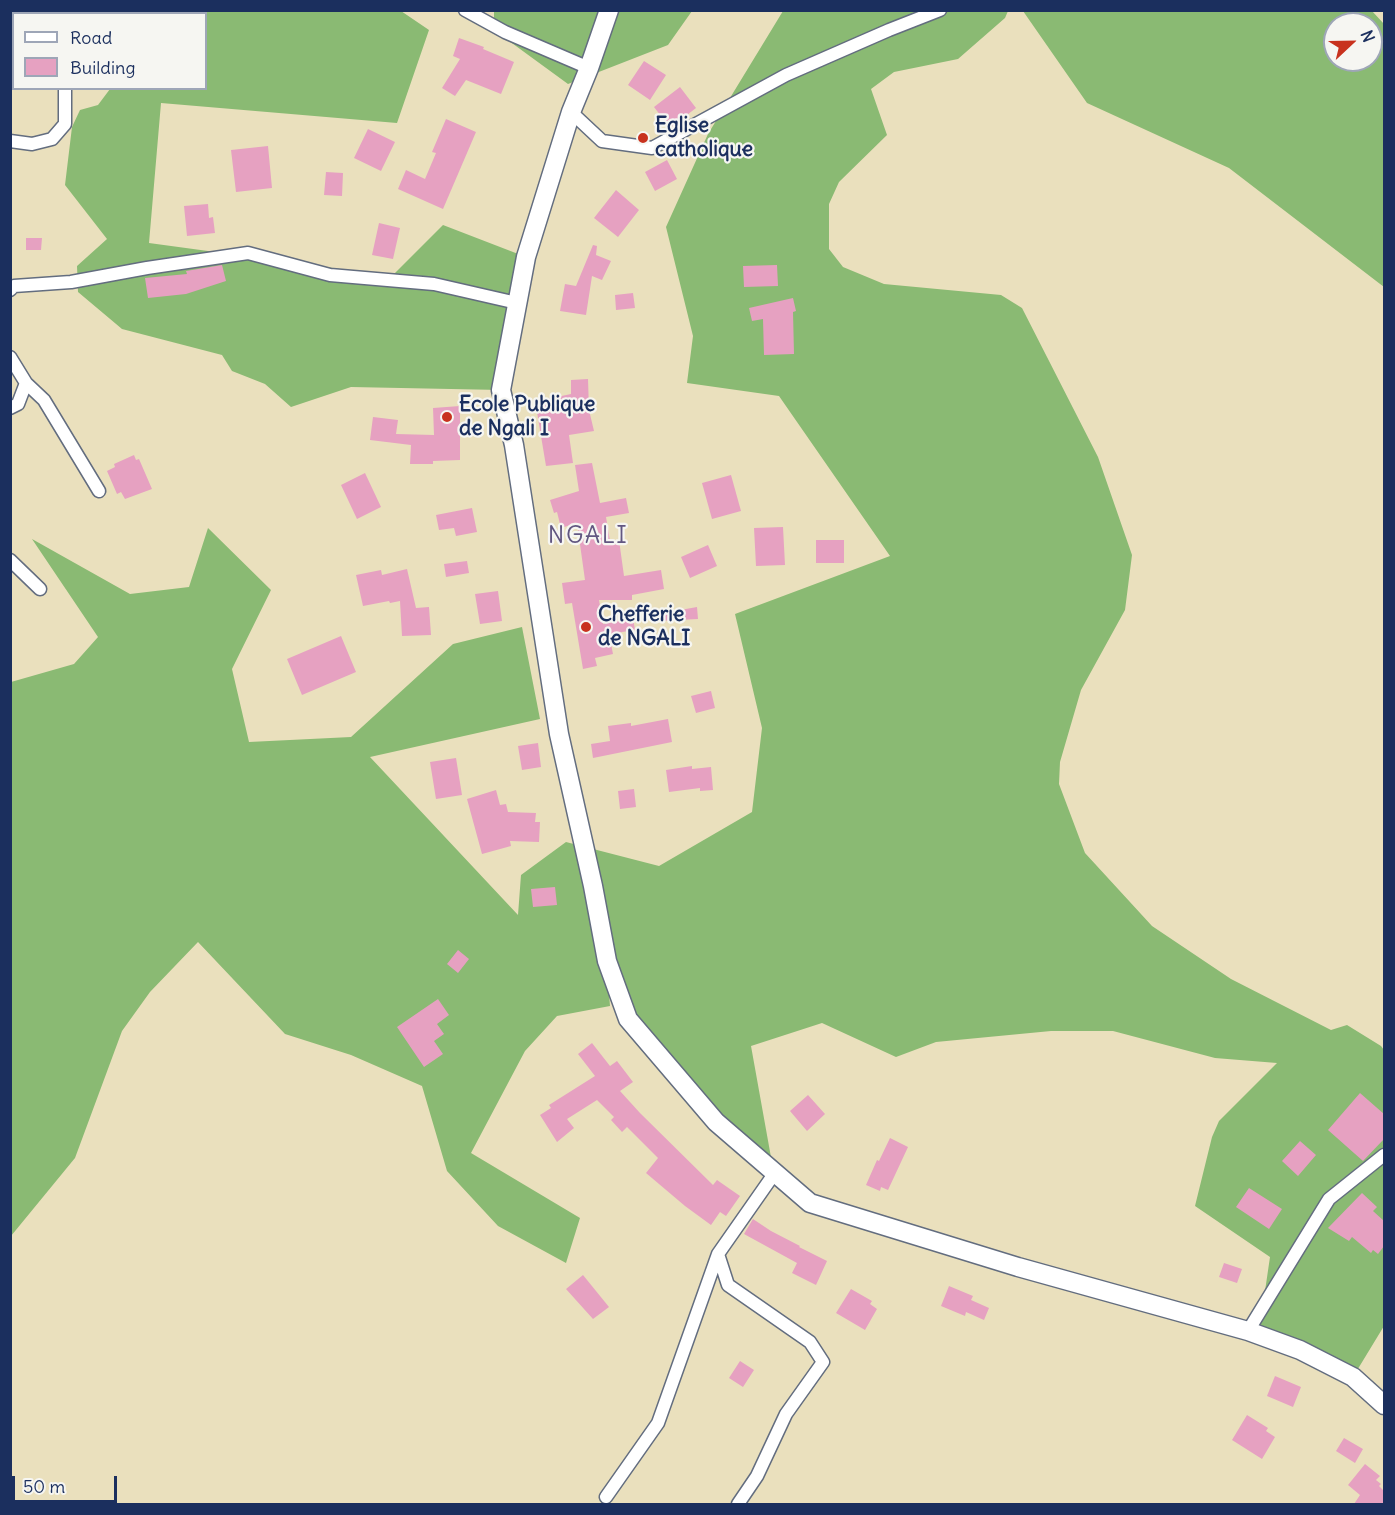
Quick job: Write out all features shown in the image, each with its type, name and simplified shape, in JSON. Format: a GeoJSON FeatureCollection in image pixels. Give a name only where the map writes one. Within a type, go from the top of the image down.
{"type":"FeatureCollection","features":[{"type":"Feature","properties":{"kind":"street"},"geometry":{"type":"LineString","coordinates":[[465,10],[505,32],[590,68]]}},
{"type":"Feature","properties":{"kind":"street"},"geometry":{"type":"LineString","coordinates":[[609,10],[590,68],[571,112],[526,257],[501,390],[514,445],[559,734],[608,961],[628,1019],[716,1122],[810,1203],[1018,1267],[1248,1331],[1300,1350],[1353,1377],[1384,1405]]}},
{"type":"Feature","properties":{"kind":"street"},"geometry":{"type":"LineString","coordinates":[[571,112],[602,141],[652,148],[786,75],[939,10]]}},
{"type":"Feature","properties":{"kind":"street"},"geometry":{"type":"LineString","coordinates":[[10,141],[32,144],[52,139],[66,124],[66,90]]}},
{"type":"Feature","properties":{"kind":"street"},"geometry":{"type":"LineString","coordinates":[[12,288],[71,282],[147,268],[248,254],[330,275],[434,284],[517,303]]}},
{"type":"Feature","properties":{"kind":"street"},"geometry":{"type":"LineString","coordinates":[[10,357],[26,382],[44,400],[99,491]]}},
{"type":"Feature","properties":{"kind":"street"},"geometry":{"type":"LineString","coordinates":[[10,408],[18,404],[26,382]]}},
{"type":"Feature","properties":{"kind":"street"},"geometry":{"type":"LineString","coordinates":[[10,560],[40,589]]}},
{"type":"Feature","properties":{"kind":"street"},"geometry":{"type":"LineString","coordinates":[[1248,1331],[1329,1199],[1384,1155]]}},
{"type":"Feature","properties":{"kind":"street"},"geometry":{"type":"LineString","coordinates":[[606,1497],[658,1423],[718,1254],[774,1174]]}},
{"type":"Feature","properties":{"kind":"street"},"geometry":{"type":"LineString","coordinates":[[718,1254],[728,1285],[810,1342],[823,1362],[786,1414],[757,1476],[738,1504]]}},
{"type":"Feature","properties":{"kind":"green space"},"geometry":{"type":"Polygon","coordinates":[[[401,11],[429,30],[397,123],[161,103],[149,243],[392,276],[443,225],[526,257],[501,390],[351,387],[291,407],[265,384],[232,371],[222,355],[122,329],[78,292],[77,266],[107,239],[65,185],[72,127],[80,110],[98,105],[109,90],[207,90],[207,12],[104,12],[401,11]]]}},
{"type":"Feature","properties":{"kind":"green space"},"geometry":{"type":"Polygon","coordinates":[[[494,11],[692,11],[668,45],[568,84],[494,30],[494,11]]]}},
{"type":"Feature","properties":{"kind":"green space"},"geometry":{"type":"Polygon","coordinates":[[[783,11],[1008,11],[1005,18],[958,59],[894,72],[871,89],[887,135],[839,182],[829,204],[829,249],[843,267],[884,284],[1001,295],[1022,308],[1098,457],[1132,555],[1125,610],[1081,690],[1060,762],[1059,784],[1085,853],[1152,926],[1231,979],[1331,1030],[1347,1025],[1384,1050],[1384,1326],[1353,1377],[1248,1331],[1265,1291],[1270,1257],[1195,1206],[1212,1137],[1219,1121],[1277,1063],[1215,1058],[1113,1031],[1051,1031],[936,1042],[896,1057],[822,1023],[751,1046],[774,1174],[628,1019],[607,968],[610,1006],[557,1016],[525,1051],[471,1153],[580,1218],[566,1263],[498,1226],[447,1171],[422,1086],[351,1055],[285,1034],[198,942],[150,992],[122,1031],[75,1158],[11,1236],[11,682],[74,664],[98,637],[32,539],[130,594],[189,587],[208,528],[271,590],[232,669],[249,742],[351,737],[453,644],[522,627],[540,719],[370,757],[518,915],[521,875],[566,842],[659,866],[752,812],[762,728],[735,614],[890,556],[779,396],[687,383],[693,336],[666,227],[708,134],[783,11]]]}},
{"type":"Feature","properties":{"kind":"green space"},"geometry":{"type":"Polygon","coordinates":[[[1023,11],[1372,11],[1323,12],[1323,72],[1383,72],[1384,24],[1384,287],[1229,168],[1087,103],[1023,11]]]}},
{"type":"Feature","properties":{"kind":"building"},"geometry":{"type":"Polygon","coordinates":[[[459,38],[514,62],[501,94],[466,80],[455,96],[442,88],[460,59],[453,56],[459,38]]]}},
{"type":"Feature","properties":{"kind":"building"},"geometry":{"type":"Polygon","coordinates":[[[644,61],[666,75],[650,100],[628,85],[644,61]]]}},
{"type":"Feature","properties":{"kind":"building"},"geometry":{"type":"Polygon","coordinates":[[[680,87],[696,108],[670,128],[654,107],[680,87]]]}},
{"type":"Feature","properties":{"kind":"building"},"geometry":{"type":"Polygon","coordinates":[[[446,119],[476,132],[443,209],[398,189],[406,170],[425,179],[436,153],[432,152],[446,119]]]}},
{"type":"Feature","properties":{"kind":"building"},"geometry":{"type":"Polygon","coordinates":[[[368,129],[395,142],[381,171],[354,158],[368,129]]]}},
{"type":"Feature","properties":{"kind":"building"},"geometry":{"type":"Polygon","coordinates":[[[268,146],[272,188],[236,192],[231,150],[268,146]]]}},
{"type":"Feature","properties":{"kind":"building"},"geometry":{"type":"Polygon","coordinates":[[[667,160],[677,179],[655,191],[645,172],[667,160]]]}},
{"type":"Feature","properties":{"kind":"building"},"geometry":{"type":"Polygon","coordinates":[[[326,172],[343,173],[342,196],[324,195],[326,172]]]}},
{"type":"Feature","properties":{"kind":"building"},"geometry":{"type":"Polygon","coordinates":[[[616,190],[639,210],[618,237],[594,218],[616,190]]]}},
{"type":"Feature","properties":{"kind":"building"},"geometry":{"type":"Polygon","coordinates":[[[208,204],[209,218],[213,217],[215,233],[187,236],[184,206],[208,204]]]}},
{"type":"Feature","properties":{"kind":"building"},"geometry":{"type":"Polygon","coordinates":[[[379,223],[400,228],[393,259],[372,255],[379,223]]]}},
{"type":"Feature","properties":{"kind":"building"},"geometry":{"type":"Polygon","coordinates":[[[26,238],[42,238],[41,250],[26,250],[26,238]]]}},
{"type":"Feature","properties":{"kind":"building"},"geometry":{"type":"Polygon","coordinates":[[[593,245],[597,246],[596,255],[611,261],[602,280],[592,276],[586,315],[560,311],[565,284],[576,286],[593,245]]]}},
{"type":"Feature","properties":{"kind":"building"},"geometry":{"type":"Polygon","coordinates":[[[222,265],[226,281],[186,294],[148,298],[145,278],[187,274],[186,271],[222,265]]]}},
{"type":"Feature","properties":{"kind":"building"},"geometry":{"type":"Polygon","coordinates":[[[777,265],[778,286],[744,287],[743,266],[777,265]]]}},
{"type":"Feature","properties":{"kind":"building"},"geometry":{"type":"Polygon","coordinates":[[[633,293],[635,308],[616,310],[615,295],[633,293]]]}},
{"type":"Feature","properties":{"kind":"building"},"geometry":{"type":"Polygon","coordinates":[[[793,298],[796,311],[793,312],[794,354],[764,355],[763,319],[752,321],[749,308],[793,298]]]}},
{"type":"Feature","properties":{"kind":"building"},"geometry":{"type":"Polygon","coordinates":[[[588,379],[589,410],[594,431],[569,435],[573,463],[546,466],[537,412],[540,411],[538,401],[571,394],[571,380],[588,379]]]}},
{"type":"Feature","properties":{"kind":"building"},"geometry":{"type":"Polygon","coordinates":[[[460,406],[460,460],[433,461],[433,464],[410,464],[411,445],[370,440],[373,417],[398,420],[396,434],[434,435],[433,408],[460,406]]]}},
{"type":"Feature","properties":{"kind":"building"},"geometry":{"type":"Polygon","coordinates":[[[134,455],[136,460],[139,459],[152,489],[125,499],[121,492],[117,494],[107,471],[115,467],[114,464],[134,455]]]}},
{"type":"Feature","properties":{"kind":"building"},"geometry":{"type":"Polygon","coordinates":[[[592,463],[600,503],[626,498],[629,513],[606,517],[610,541],[619,540],[624,576],[661,570],[664,589],[632,595],[632,600],[599,600],[603,624],[633,618],[635,630],[609,634],[613,654],[595,658],[597,666],[583,669],[572,603],[565,604],[562,583],[585,580],[577,523],[561,528],[557,512],[554,513],[550,500],[579,491],[575,465],[592,463]]]}},
{"type":"Feature","properties":{"kind":"building"},"geometry":{"type":"Polygon","coordinates":[[[365,473],[381,507],[357,519],[341,485],[365,473]]]}},
{"type":"Feature","properties":{"kind":"building"},"geometry":{"type":"Polygon","coordinates":[[[731,475],[741,511],[712,519],[702,483],[731,475]]]}},
{"type":"Feature","properties":{"kind":"building"},"geometry":{"type":"Polygon","coordinates":[[[472,508],[477,532],[456,536],[454,528],[439,530],[436,515],[472,508]]]}},
{"type":"Feature","properties":{"kind":"building"},"geometry":{"type":"Polygon","coordinates":[[[783,527],[785,565],[756,566],[754,528],[783,527]]]}},
{"type":"Feature","properties":{"kind":"building"},"geometry":{"type":"Polygon","coordinates":[[[816,540],[844,540],[844,563],[816,563],[816,540]]]}},
{"type":"Feature","properties":{"kind":"building"},"geometry":{"type":"Polygon","coordinates":[[[708,545],[717,566],[690,578],[681,557],[708,545]]]}},
{"type":"Feature","properties":{"kind":"building"},"geometry":{"type":"Polygon","coordinates":[[[467,561],[469,573],[446,577],[444,564],[467,561]]]}},
{"type":"Feature","properties":{"kind":"building"},"geometry":{"type":"Polygon","coordinates":[[[407,569],[416,608],[429,607],[431,635],[402,636],[400,601],[363,606],[356,575],[381,570],[382,575],[407,569]]]}},
{"type":"Feature","properties":{"kind":"building"},"geometry":{"type":"Polygon","coordinates":[[[498,591],[502,621],[480,624],[475,594],[498,591]]]}},
{"type":"Feature","properties":{"kind":"building"},"geometry":{"type":"Polygon","coordinates":[[[697,607],[698,619],[658,621],[658,614],[697,607]]]}},
{"type":"Feature","properties":{"kind":"building"},"geometry":{"type":"Polygon","coordinates":[[[341,636],[356,672],[302,695],[287,659],[341,636]]]}},
{"type":"Feature","properties":{"kind":"building"},"geometry":{"type":"Polygon","coordinates":[[[711,691],[715,708],[696,713],[691,696],[711,691]]]}},
{"type":"Feature","properties":{"kind":"building"},"geometry":{"type":"Polygon","coordinates":[[[668,719],[672,742],[593,758],[591,744],[610,741],[608,726],[631,723],[631,726],[668,719]]]}},
{"type":"Feature","properties":{"kind":"building"},"geometry":{"type":"Polygon","coordinates":[[[538,743],[541,767],[522,770],[518,746],[538,743]]]}},
{"type":"Feature","properties":{"kind":"building"},"geometry":{"type":"Polygon","coordinates":[[[456,758],[462,795],[436,799],[430,762],[456,758]]]}},
{"type":"Feature","properties":{"kind":"building"},"geometry":{"type":"Polygon","coordinates":[[[692,766],[692,769],[711,767],[713,790],[700,791],[700,788],[669,792],[666,770],[692,766]]]}},
{"type":"Feature","properties":{"kind":"building"},"geometry":{"type":"Polygon","coordinates":[[[634,789],[636,807],[620,809],[618,791],[634,789]]]}},
{"type":"Feature","properties":{"kind":"building"},"geometry":{"type":"Polygon","coordinates":[[[496,790],[500,805],[506,804],[508,812],[536,813],[535,822],[540,822],[539,842],[510,841],[511,846],[482,854],[467,799],[496,790]]]}},
{"type":"Feature","properties":{"kind":"building"},"geometry":{"type":"Polygon","coordinates":[[[555,887],[557,905],[533,907],[531,889],[555,887]]]}},
{"type":"Feature","properties":{"kind":"building"},"geometry":{"type":"Polygon","coordinates":[[[458,950],[469,959],[458,973],[447,964],[458,950]]]}},
{"type":"Feature","properties":{"kind":"building"},"geometry":{"type":"Polygon","coordinates":[[[438,999],[449,1015],[437,1024],[444,1034],[434,1041],[443,1054],[424,1067],[397,1027],[438,999]]]}},
{"type":"Feature","properties":{"kind":"building"},"geometry":{"type":"Polygon","coordinates":[[[592,1043],[610,1066],[617,1061],[633,1082],[620,1091],[640,1113],[713,1185],[717,1180],[740,1196],[726,1216],[720,1212],[711,1225],[646,1173],[658,1158],[627,1127],[622,1132],[611,1120],[614,1117],[597,1100],[567,1119],[574,1128],[557,1142],[540,1115],[551,1108],[549,1105],[595,1076],[578,1054],[592,1043]]]}},
{"type":"Feature","properties":{"kind":"building"},"geometry":{"type":"Polygon","coordinates":[[[1360,1093],[1384,1114],[1384,1139],[1363,1161],[1328,1130],[1360,1093]]]}},
{"type":"Feature","properties":{"kind":"building"},"geometry":{"type":"Polygon","coordinates":[[[808,1095],[825,1114],[807,1131],[790,1111],[808,1095]]]}},
{"type":"Feature","properties":{"kind":"building"},"geometry":{"type":"Polygon","coordinates":[[[890,1138],[908,1147],[888,1190],[881,1187],[880,1191],[866,1185],[890,1138]]]}},
{"type":"Feature","properties":{"kind":"building"},"geometry":{"type":"Polygon","coordinates":[[[1300,1141],[1316,1155],[1298,1176],[1282,1161],[1300,1141]]]}},
{"type":"Feature","properties":{"kind":"building"},"geometry":{"type":"Polygon","coordinates":[[[1249,1188],[1282,1209],[1269,1229],[1236,1207],[1249,1188]]]}},
{"type":"Feature","properties":{"kind":"building"},"geometry":{"type":"Polygon","coordinates":[[[1362,1193],[1377,1207],[1373,1211],[1384,1221],[1384,1246],[1378,1254],[1373,1250],[1371,1253],[1352,1237],[1349,1241],[1328,1228],[1362,1193]]]}},
{"type":"Feature","properties":{"kind":"building"},"geometry":{"type":"Polygon","coordinates":[[[753,1219],[827,1261],[816,1285],[792,1273],[797,1263],[744,1234],[753,1219]]]}},
{"type":"Feature","properties":{"kind":"building"},"geometry":{"type":"Polygon","coordinates":[[[1224,1263],[1242,1269],[1237,1283],[1219,1277],[1224,1263]]]}},
{"type":"Feature","properties":{"kind":"building"},"geometry":{"type":"Polygon","coordinates":[[[583,1275],[609,1307],[593,1319],[566,1289],[583,1275]]]}},
{"type":"Feature","properties":{"kind":"building"},"geometry":{"type":"Polygon","coordinates":[[[949,1286],[973,1296],[971,1300],[989,1308],[984,1320],[966,1312],[965,1316],[941,1306],[949,1286]]]}},
{"type":"Feature","properties":{"kind":"building"},"geometry":{"type":"Polygon","coordinates":[[[851,1289],[872,1301],[870,1304],[877,1309],[865,1330],[836,1313],[851,1289]]]}},
{"type":"Feature","properties":{"kind":"building"},"geometry":{"type":"Polygon","coordinates":[[[740,1361],[754,1370],[743,1387],[729,1378],[740,1361]]]}},
{"type":"Feature","properties":{"kind":"building"},"geometry":{"type":"Polygon","coordinates":[[[1275,1376],[1301,1387],[1293,1407],[1267,1396],[1275,1376]]]}},
{"type":"Feature","properties":{"kind":"building"},"geometry":{"type":"Polygon","coordinates":[[[1247,1415],[1268,1428],[1266,1431],[1275,1437],[1262,1459],[1232,1440],[1247,1415]]]}},
{"type":"Feature","properties":{"kind":"building"},"geometry":{"type":"Polygon","coordinates":[[[1344,1438],[1363,1449],[1355,1463],[1336,1451],[1344,1438]]]}},
{"type":"Feature","properties":{"kind":"building"},"geometry":{"type":"Polygon","coordinates":[[[1365,1464],[1380,1476],[1376,1480],[1384,1491],[1384,1504],[1354,1504],[1360,1495],[1348,1485],[1365,1464]]]}},
{"type":"Feature","properties":{"kind":"place","name":"Eglise catholique"},"geometry":{"type":"Point","coordinates":[643,138]}},
{"type":"Feature","properties":{"kind":"place","name":"Ecole Publique de Ngali I"},"geometry":{"type":"Point","coordinates":[447,417]}},
{"type":"Feature","properties":{"kind":"place","name":"Chefferie de NGALI"},"geometry":{"type":"Point","coordinates":[586,627]}},
{"type":"Feature","properties":{"kind":"district","name":"NGALI"},"geometry":{"type":"Point","coordinates":[588,536]}}]}
